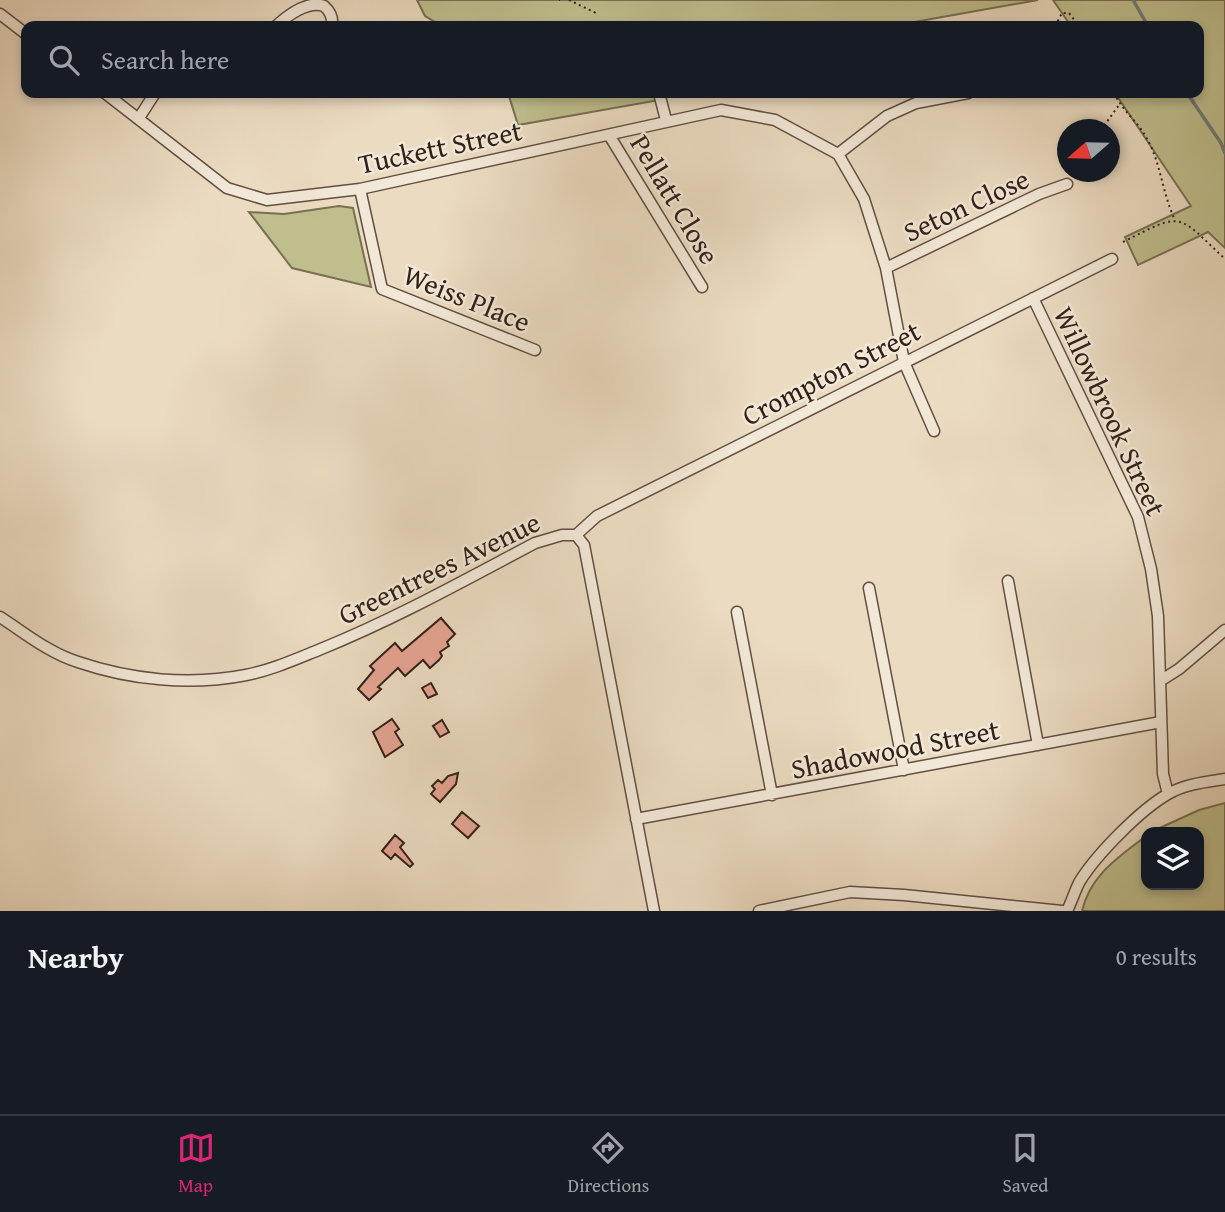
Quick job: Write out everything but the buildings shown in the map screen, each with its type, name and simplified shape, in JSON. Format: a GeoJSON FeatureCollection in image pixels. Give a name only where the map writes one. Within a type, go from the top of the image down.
{"type":"FeatureCollection","features":[{"type":"Feature","properties":{"kind":"street"},"geometry":{"type":"LineString","coordinates":[[282,21],[295,9],[310,2],[321,3],[333,21]]}},
{"type":"Feature","properties":{"kind":"street"},"geometry":{"type":"LineString","coordinates":[[0,14],[21,29]]}},
{"type":"Feature","properties":{"kind":"street","name":"Tuckett Street"},"geometry":{"type":"LineString","coordinates":[[112,98],[228,188],[267,200],[360,189],[721,110],[775,120],[838,154]]}},
{"type":"Feature","properties":{"kind":"street"},"geometry":{"type":"LineString","coordinates":[[139,118],[152,98]]}},
{"type":"Feature","properties":{"kind":"street"},"geometry":{"type":"LineString","coordinates":[[660,98],[666,120]]}},
{"type":"Feature","properties":{"kind":"street"},"geometry":{"type":"LineString","coordinates":[[934,431],[904,362],[886,268],[864,200],[838,154],[887,116],[916,103],[942,98]]}},
{"type":"Feature","properties":{"kind":"street","name":"Pellatt Close"},"geometry":{"type":"LineString","coordinates":[[609,135],[702,287]]}},
{"type":"Feature","properties":{"kind":"street","name":"Seton Close"},"geometry":{"type":"LineString","coordinates":[[886,268],[1039,194],[1068,184]]}},
{"type":"Feature","properties":{"kind":"street","name":"Weiss Place"},"geometry":{"type":"LineString","coordinates":[[360,189],[382,289],[535,350]]}},
{"type":"Feature","properties":{"kind":"street","name":"Crompton Street"},"geometry":{"type":"LineString","coordinates":[[576,535],[597,516],[1112,259]]}},
{"type":"Feature","properties":{"kind":"street","name":"Willowbrook Street"},"geometry":{"type":"LineString","coordinates":[[1033,298],[1138,517],[1151,569],[1158,616],[1163,774],[1168,794]]}},
{"type":"Feature","properties":{"kind":"street","name":"Greentrees Avenue"},"geometry":{"type":"LineString","coordinates":[[0,617],[55,653],[77,662],[142,679],[167,681],[245,676],[377,626],[535,543],[562,535],[576,535],[584,545],[654,911]]}},
{"type":"Feature","properties":{"kind":"street"},"geometry":{"type":"LineString","coordinates":[[1009,581],[1038,745]]}},
{"type":"Feature","properties":{"kind":"street"},"geometry":{"type":"LineString","coordinates":[[869,588],[904,770]]}},
{"type":"Feature","properties":{"kind":"street"},"geometry":{"type":"LineString","coordinates":[[737,612],[772,795]]}},
{"type":"Feature","properties":{"kind":"street"},"geometry":{"type":"LineString","coordinates":[[1160,681],[1179,669],[1225,630]]}},
{"type":"Feature","properties":{"kind":"street","name":"Shadowood Street"},"geometry":{"type":"LineString","coordinates":[[636,818],[1161,722]]}},
{"type":"Feature","properties":{"kind":"street"},"geometry":{"type":"LineString","coordinates":[[1068,911],[1079,883],[1097,858],[1127,827],[1168,794],[1194,784],[1225,779]]}},
{"type":"Feature","properties":{"kind":"street"},"geometry":{"type":"LineString","coordinates":[[759,911],[785,909],[850,892],[1062,911]]}},
{"type":"Feature","properties":{"kind":"path"},"geometry":{"type":"LineString","coordinates":[[569,0],[598,13]]}},
{"type":"Feature","properties":{"kind":"path"},"geometry":{"type":"LineString","coordinates":[[1058,21],[1062,13],[1069,13],[1075,21]]}},
{"type":"Feature","properties":{"kind":"path"},"geometry":{"type":"LineString","coordinates":[[1116,98],[1146,136],[1156,160],[1166,203],[1175,220]]}},
{"type":"Feature","properties":{"kind":"path"},"geometry":{"type":"LineString","coordinates":[[1109,119],[1119,105]]}},
{"type":"Feature","properties":{"kind":"path"},"geometry":{"type":"LineString","coordinates":[[1123,242],[1164,221],[1175,220],[1187,224],[1225,259]]}},
{"type":"Feature","properties":{"kind":"shaded area"},"geometry":{"type":"Polygon","coordinates":[[[417,0],[1038,0],[920,21],[434,21],[425,16],[417,0]]]}},
{"type":"Feature","properties":{"kind":"shaded area"},"geometry":{"type":"Polygon","coordinates":[[[1053,0],[1225,0],[1225,248],[1208,232],[1138,265],[1125,237],[1191,206],[1118,98],[1204,98],[1204,21],[1068,21],[1053,0]]]}},
{"type":"Feature","properties":{"kind":"shaded area"},"geometry":{"type":"Polygon","coordinates":[[[510,98],[665,98],[665,99],[518,125],[510,98]]]}},
{"type":"Feature","properties":{"kind":"shaded area"},"geometry":{"type":"Polygon","coordinates":[[[339,206],[353,208],[371,287],[292,268],[249,212],[284,214],[339,206]]]}},
{"type":"Feature","properties":{"kind":"shaded area"},"geometry":{"type":"Polygon","coordinates":[[[1225,803],[1225,911],[1082,911],[1086,898],[1099,877],[1116,859],[1141,840],[1141,890],[1204,890],[1204,827],[1162,827],[1199,810],[1225,803]]]}},
{"type":"Feature","properties":{"kind":"waterway"},"geometry":{"type":"LineString","coordinates":[[1133,0],[1145,21]]}},
{"type":"Feature","properties":{"kind":"waterway"},"geometry":{"type":"LineString","coordinates":[[1190,98],[1225,153]]}}]}
